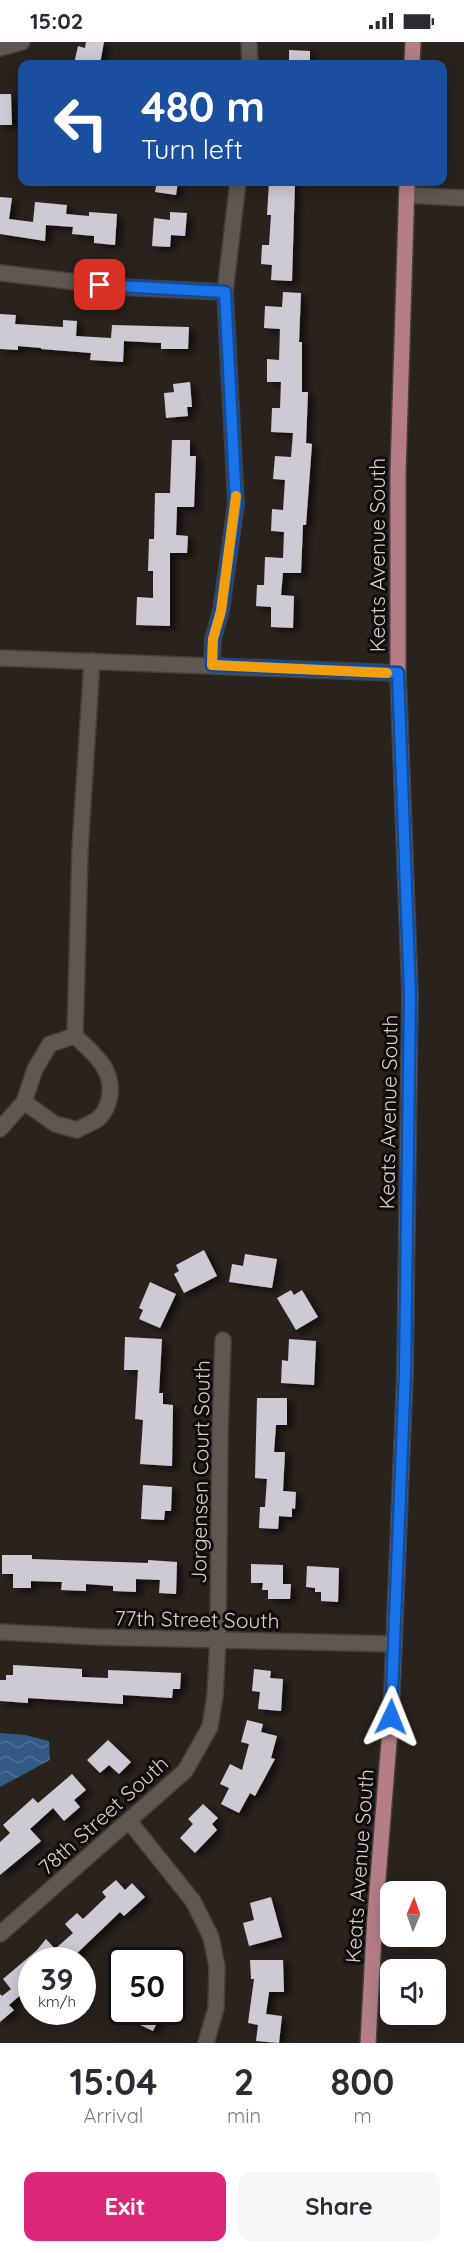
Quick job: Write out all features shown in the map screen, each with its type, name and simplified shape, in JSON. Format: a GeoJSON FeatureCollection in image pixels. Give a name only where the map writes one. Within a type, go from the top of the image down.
{"type":"FeatureCollection","features":[{"type":"Feature","properties":{"kind":"main road"},"geometry":{"type":"LineString","coordinates":[[412,60],[413,42]]}},
{"type":"Feature","properties":{"kind":"main road","name":"Keats Avenue South"},"geometry":{"type":"LineString","coordinates":[[368,2043],[375,1916],[391,1717],[405,1373],[410,994],[398,673],[398,472],[407,188]]}},
{"type":"Feature","properties":{"kind":"street"},"geometry":{"type":"LineString","coordinates":[[0,48],[22,42]]}},
{"type":"Feature","properties":{"kind":"street"},"geometry":{"type":"LineString","coordinates":[[249,42],[250,60]]}},
{"type":"Feature","properties":{"kind":"street"},"geometry":{"type":"LineString","coordinates":[[212,665],[213,639],[221,611],[236,504],[225,292],[238,186]]}},
{"type":"Feature","properties":{"kind":"street"},"geometry":{"type":"LineString","coordinates":[[407,188],[464,198]]}},
{"type":"Feature","properties":{"kind":"street"},"geometry":{"type":"LineString","coordinates":[[0,273],[120,288],[225,292]]}},
{"type":"Feature","properties":{"kind":"street"},"geometry":{"type":"LineString","coordinates":[[0,658],[398,673]]}},
{"type":"Feature","properties":{"kind":"street"},"geometry":{"type":"LineString","coordinates":[[24,1102],[55,1124],[77,1130],[98,1118],[108,1105],[111,1086],[107,1071],[96,1056],[75,1036],[80,850],[92,660]]}},
{"type":"Feature","properties":{"kind":"street"},"geometry":{"type":"LineString","coordinates":[[0,1129],[24,1102],[35,1069],[50,1044],[75,1036]]}},
{"type":"Feature","properties":{"kind":"street","name":"Jorgensen Court South"},"geometry":{"type":"LineString","coordinates":[[218,1640],[223,1340]]}},
{"type":"Feature","properties":{"kind":"street","name":"77th Street South"},"geometry":{"type":"LineString","coordinates":[[0,1632],[393,1644]]}},
{"type":"Feature","properties":{"kind":"street","name":"78th Street South"},"geometry":{"type":"LineString","coordinates":[[0,1934],[185,1771],[210,1727],[215,1695],[218,1640]]}},
{"type":"Feature","properties":{"kind":"street"},"geometry":{"type":"LineString","coordinates":[[129,1821],[194,1901],[211,1937],[217,1966],[216,2008],[206,2043]]}},
{"type":"Feature","properties":{"kind":"water"},"geometry":{"type":"Polygon","coordinates":[[[0,1733],[25,1735],[49,1741],[50,1760],[0,1787],[0,1733]]]}},
{"type":"Feature","properties":{"kind":"building"},"geometry":{"type":"Polygon","coordinates":[[[86,42],[104,42],[101,60],[75,60],[78,46],[85,48],[86,42]]]}},
{"type":"Feature","properties":{"kind":"building"},"geometry":{"type":"Polygon","coordinates":[[[289,50],[310,51],[310,60],[289,60],[289,50]]]}},
{"type":"Feature","properties":{"kind":"building"},"geometry":{"type":"Polygon","coordinates":[[[0,94],[11,94],[12,125],[0,125],[0,94]]]}},
{"type":"Feature","properties":{"kind":"building"},"geometry":{"type":"Polygon","coordinates":[[[156,186],[177,186],[176,195],[155,192],[156,186]]]}},
{"type":"Feature","properties":{"kind":"building"},"geometry":{"type":"Polygon","coordinates":[[[269,186],[295,186],[292,281],[271,280],[272,265],[261,264],[262,245],[269,245],[271,215],[267,215],[269,186]]]}},
{"type":"Feature","properties":{"kind":"building"},"geometry":{"type":"Polygon","coordinates":[[[0,197],[12,198],[9,219],[33,222],[35,202],[67,205],[66,214],[89,216],[89,212],[117,214],[115,245],[94,243],[94,236],[72,234],[73,227],[46,225],[45,241],[0,234],[0,197]]]}},
{"type":"Feature","properties":{"kind":"building"},"geometry":{"type":"Polygon","coordinates":[[[170,212],[187,213],[185,236],[171,235],[170,247],[152,246],[154,218],[170,220],[170,212]]]}},
{"type":"Feature","properties":{"kind":"building"},"geometry":{"type":"Polygon","coordinates":[[[283,292],[301,293],[299,342],[302,342],[302,392],[308,392],[306,443],[312,444],[306,525],[303,525],[301,573],[283,573],[281,595],[294,596],[293,628],[271,627],[271,607],[256,606],[257,585],[264,585],[265,557],[283,558],[284,532],[271,531],[272,509],[283,510],[285,480],[273,479],[275,456],[291,457],[293,433],[271,432],[272,408],[280,408],[281,382],[267,382],[267,359],[279,360],[280,329],[264,328],[265,306],[282,307],[283,292]]]}},
{"type":"Feature","properties":{"kind":"building"},"geometry":{"type":"Polygon","coordinates":[[[0,314],[16,315],[15,324],[63,327],[63,320],[77,321],[76,336],[111,338],[112,325],[189,327],[188,349],[161,349],[161,343],[124,341],[123,362],[90,360],[91,353],[18,346],[18,350],[0,349],[0,314]]]}},
{"type":"Feature","properties":{"kind":"building"},"geometry":{"type":"Polygon","coordinates":[[[190,382],[192,407],[187,407],[188,416],[166,418],[164,393],[174,392],[173,384],[190,382]]]}},
{"type":"Feature","properties":{"kind":"building"},"geometry":{"type":"Polygon","coordinates":[[[172,440],[190,440],[190,456],[196,456],[194,507],[177,507],[176,535],[188,536],[187,553],[170,553],[170,626],[136,625],[137,597],[153,598],[153,571],[148,571],[149,539],[154,539],[155,493],[170,493],[172,440]]]}},
{"type":"Feature","properties":{"kind":"building"},"geometry":{"type":"Polygon","coordinates":[[[204,1250],[217,1276],[184,1293],[174,1274],[179,1271],[176,1265],[204,1250]]]}},
{"type":"Feature","properties":{"kind":"building"},"geometry":{"type":"Polygon","coordinates":[[[245,1254],[277,1259],[272,1288],[229,1282],[232,1264],[243,1266],[245,1254]]]}},
{"type":"Feature","properties":{"kind":"building"},"geometry":{"type":"Polygon","coordinates":[[[150,1282],[176,1294],[160,1328],[139,1319],[143,1310],[139,1308],[150,1282]]]}},
{"type":"Feature","properties":{"kind":"building"},"geometry":{"type":"Polygon","coordinates":[[[291,1290],[294,1295],[302,1290],[318,1317],[296,1330],[277,1298],[291,1290]]]}},
{"type":"Feature","properties":{"kind":"building"},"geometry":{"type":"Polygon","coordinates":[[[125,1337],[162,1339],[159,1393],[163,1393],[163,1404],[173,1405],[172,1466],[140,1464],[143,1420],[135,1419],[138,1370],[124,1370],[125,1337]]]}},
{"type":"Feature","properties":{"kind":"building"},"geometry":{"type":"Polygon","coordinates":[[[289,1339],[316,1341],[314,1385],[281,1383],[282,1360],[288,1361],[289,1339]]]}},
{"type":"Feature","properties":{"kind":"building"},"geometry":{"type":"Polygon","coordinates":[[[257,1398],[287,1398],[287,1425],[276,1425],[274,1452],[285,1452],[283,1491],[296,1492],[295,1509],[292,1508],[292,1517],[279,1516],[278,1529],[259,1528],[260,1507],[265,1507],[267,1479],[255,1478],[257,1398]]]}},
{"type":"Feature","properties":{"kind":"building"},"geometry":{"type":"Polygon","coordinates":[[[143,1485],[172,1487],[171,1511],[165,1511],[164,1520],[141,1519],[143,1485]]]}},
{"type":"Feature","properties":{"kind":"building"},"geometry":{"type":"Polygon","coordinates":[[[2,1555],[32,1555],[32,1559],[177,1562],[176,1594],[159,1593],[160,1580],[136,1579],[136,1592],[113,1591],[113,1586],[86,1584],[86,1591],[61,1590],[62,1582],[31,1581],[31,1588],[13,1588],[13,1574],[2,1574],[2,1555]]]}},
{"type":"Feature","properties":{"kind":"building"},"geometry":{"type":"Polygon","coordinates":[[[251,1564],[283,1565],[283,1584],[291,1584],[290,1599],[268,1599],[268,1590],[262,1590],[263,1583],[251,1583],[251,1564]]]}},
{"type":"Feature","properties":{"kind":"building"},"geometry":{"type":"Polygon","coordinates":[[[307,1566],[339,1568],[338,1602],[321,1601],[321,1592],[315,1592],[315,1588],[306,1587],[307,1566]]]}},
{"type":"Feature","properties":{"kind":"building"},"geometry":{"type":"Polygon","coordinates":[[[13,1665],[82,1669],[82,1677],[108,1678],[108,1670],[181,1673],[180,1689],[173,1689],[172,1698],[123,1695],[123,1704],[28,1698],[28,1703],[0,1701],[0,1680],[6,1680],[6,1675],[13,1675],[13,1665]]]}},
{"type":"Feature","properties":{"kind":"building"},"geometry":{"type":"Polygon","coordinates":[[[254,1669],[271,1671],[270,1678],[283,1679],[281,1711],[258,1709],[260,1692],[252,1691],[254,1669]]]}},
{"type":"Feature","properties":{"kind":"building"},"geometry":{"type":"Polygon","coordinates":[[[247,1720],[263,1724],[261,1732],[277,1736],[271,1758],[275,1759],[255,1796],[250,1793],[239,1813],[221,1804],[229,1788],[220,1784],[230,1764],[242,1770],[249,1744],[241,1742],[247,1720]]]}},
{"type":"Feature","properties":{"kind":"building"},"geometry":{"type":"Polygon","coordinates":[[[108,1740],[131,1762],[119,1774],[109,1765],[100,1773],[87,1760],[108,1740]]]}},
{"type":"Feature","properties":{"kind":"building"},"geometry":{"type":"Polygon","coordinates":[[[72,1774],[86,1790],[74,1800],[80,1807],[64,1821],[53,1808],[30,1829],[41,1841],[0,1875],[0,1842],[10,1833],[3,1825],[33,1798],[38,1803],[72,1774]]]}},
{"type":"Feature","properties":{"kind":"building"},"geometry":{"type":"Polygon","coordinates":[[[203,1804],[218,1818],[212,1824],[217,1830],[195,1853],[180,1838],[193,1824],[188,1819],[203,1804]]]}},
{"type":"Feature","properties":{"kind":"building"},"geometry":{"type":"Polygon","coordinates":[[[116,1880],[125,1890],[132,1883],[145,1897],[124,1916],[120,1912],[84,1947],[57,1947],[73,1933],[65,1924],[77,1913],[83,1919],[106,1897],[102,1892],[116,1880]]]}},
{"type":"Feature","properties":{"kind":"building"},"geometry":{"type":"Polygon","coordinates":[[[271,1897],[282,1937],[249,1946],[243,1923],[254,1920],[250,1903],[271,1897]]]}},
{"type":"Feature","properties":{"kind":"building"},"geometry":{"type":"Polygon","coordinates":[[[46,1939],[53,1947],[39,1947],[46,1939]]]}},
{"type":"Feature","properties":{"kind":"building"},"geometry":{"type":"Polygon","coordinates":[[[250,1960],[283,1960],[284,1992],[269,1992],[266,2014],[282,2016],[279,2043],[256,2041],[258,2025],[248,2023],[254,1979],[251,1979],[250,1960]]]}},
{"type":"Feature","properties":{"kind":"building"},"geometry":{"type":"Polygon","coordinates":[[[18,1966],[18,1997],[9,2005],[14,2010],[0,2022],[0,1994],[2,1996],[11,1989],[3,1979],[18,1966]]]}},
{"type":"Feature","properties":{"kind":"building"},"geometry":{"type":"Polygon","coordinates":[[[140,2025],[156,2025],[153,2031],[140,2025]]]}},
{"type":"Feature","properties":{"kind":"slow traffic"},"geometry":{"type":"LineString","coordinates":[[236,496],[221,611],[213,639],[212,665],[387,673]]}},
{"type":"Feature","properties":{"kind":"route"},"geometry":{"type":"LineString","coordinates":[[100,285],[120,288],[225,292],[236,504],[221,611],[213,639],[212,665],[398,673],[410,994],[405,1373],[391,1717]]}}]}
